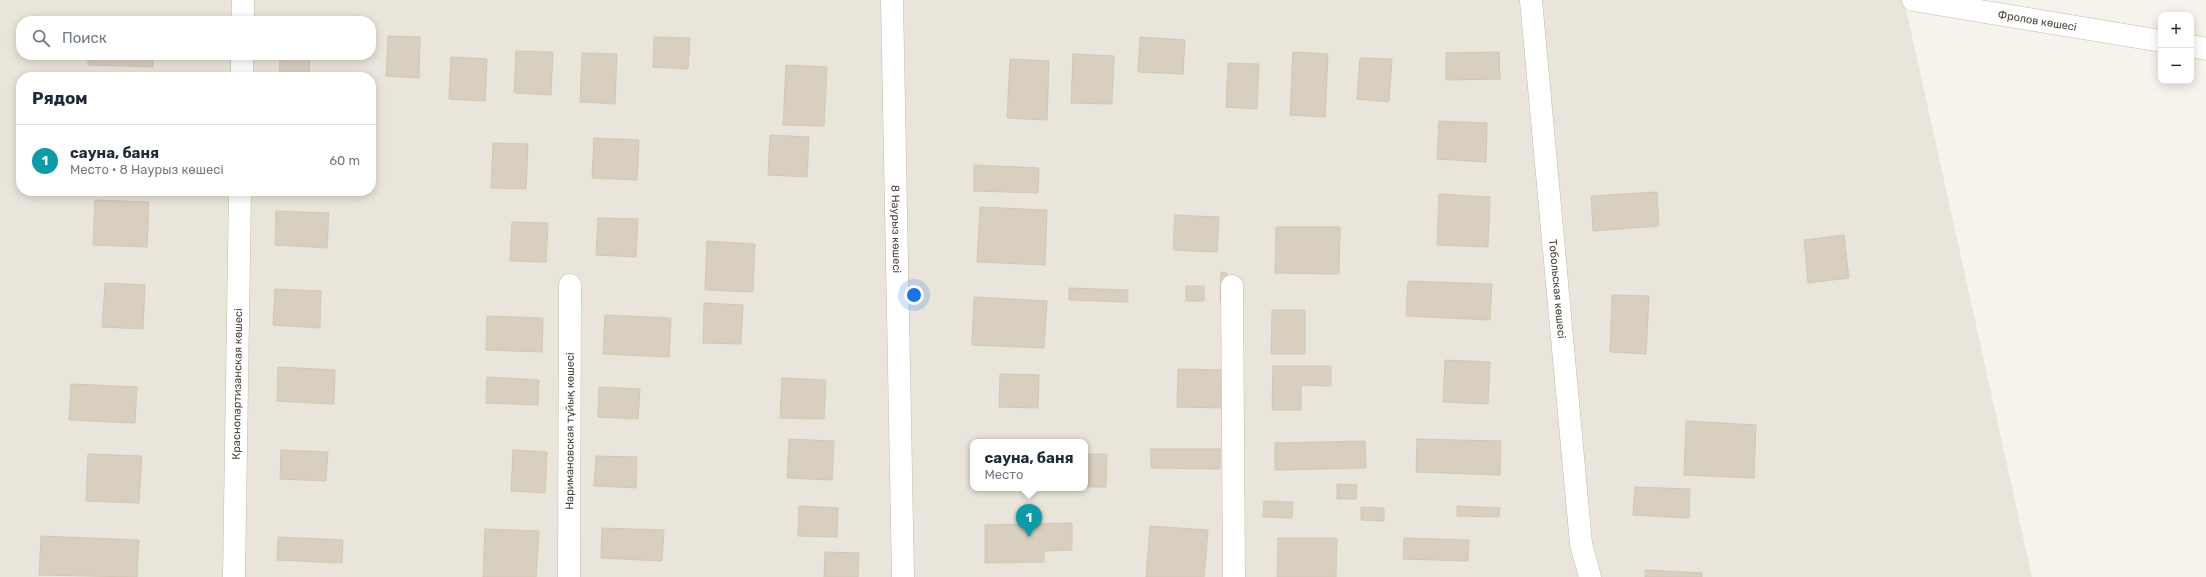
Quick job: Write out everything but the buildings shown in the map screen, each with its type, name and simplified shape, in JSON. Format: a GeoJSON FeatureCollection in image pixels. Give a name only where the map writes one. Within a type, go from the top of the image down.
{"type":"FeatureCollection","features":[{"type":"Feature","properties":{"kind":"street"},"geometry":{"type":"LineString","coordinates":[[243,0],[243,16]]}},
{"type":"Feature","properties":{"kind":"street","name":"8 Наурыз көшесі"},"geometry":{"type":"LineString","coordinates":[[892,0],[903,577]]}},
{"type":"Feature","properties":{"kind":"street","name":"Тобольская көшесі"},"geometry":{"type":"LineString","coordinates":[[1531,0],[1582,544],[1590,577]]}},
{"type":"Feature","properties":{"kind":"street","name":"Фролов көшесі"},"geometry":{"type":"LineString","coordinates":[[1913,0],[2158,41]]}},
{"type":"Feature","properties":{"kind":"street"},"geometry":{"type":"LineString","coordinates":[[2194,47],[2206,49]]}},
{"type":"Feature","properties":{"kind":"street"},"geometry":{"type":"LineString","coordinates":[[242,60],[242,72]]}},
{"type":"Feature","properties":{"kind":"street","name":"Краснопартизанская көшесі"},"geometry":{"type":"LineString","coordinates":[[234,577],[240,196]]}},
{"type":"Feature","properties":{"kind":"street","name":"Наримановская тұйық көшесі"},"geometry":{"type":"LineString","coordinates":[[568,577],[570,285]]}},
{"type":"Feature","properties":{"kind":"street"},"geometry":{"type":"LineString","coordinates":[[1232,286],[1234,577]]}},
{"type":"Feature","properties":{"kind":"shaded area"},"geometry":{"type":"Polygon","coordinates":[[[0,0],[1904,0],[2032,577],[0,577],[0,0]]]}},
{"type":"Feature","properties":{"kind":"place","name":"сауна, баня"},"geometry":{"type":"Point","coordinates":[1029,537]}}]}
